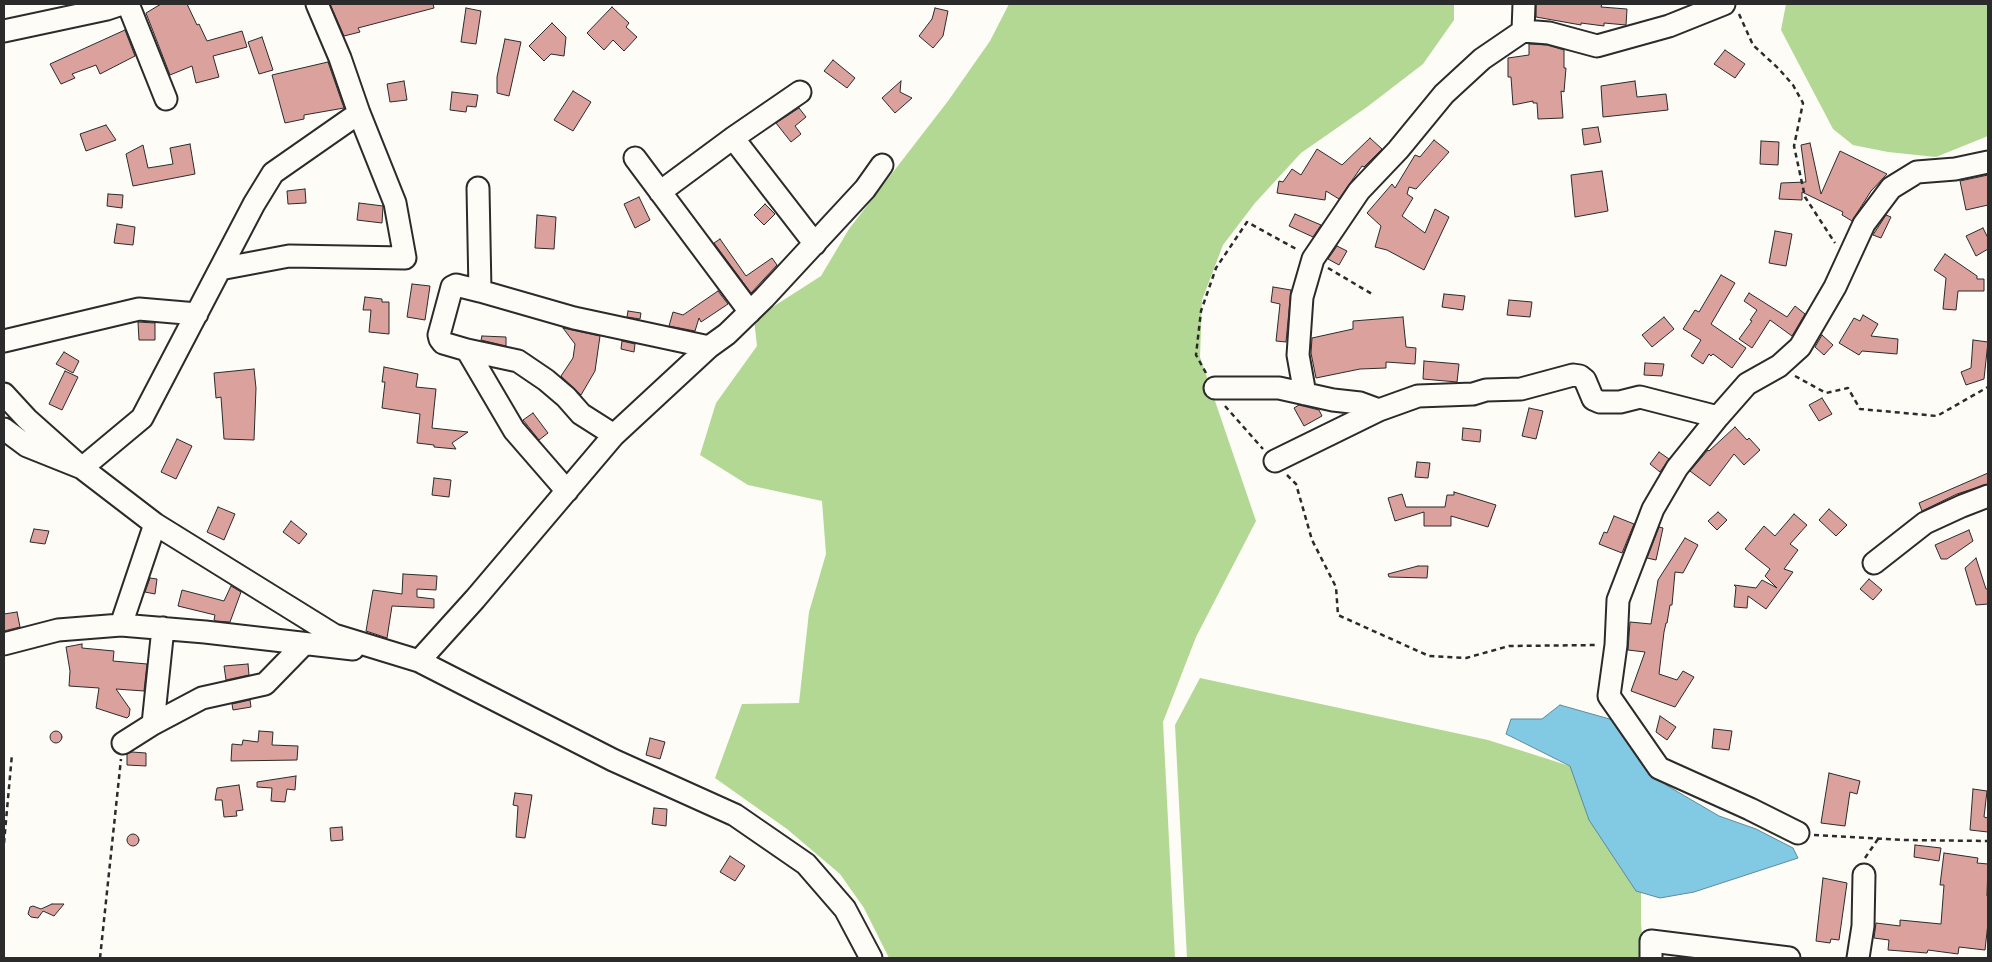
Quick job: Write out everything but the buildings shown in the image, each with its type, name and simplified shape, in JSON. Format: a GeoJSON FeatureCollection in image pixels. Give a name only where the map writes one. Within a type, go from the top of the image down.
{"type":"FeatureCollection","features":[{"type":"Feature","properties":{"kind":"street"},"geometry":{"type":"LineString","coordinates":[[4,31],[107,9],[122,4]]}},
{"type":"Feature","properties":{"kind":"street"},"geometry":{"type":"LineString","coordinates":[[128,4],[166,99]]}},
{"type":"Feature","properties":{"kind":"street"},"geometry":{"type":"LineString","coordinates":[[220,269],[289,256],[405,258],[395,202],[359,113],[340,58],[317,4]]}},
{"type":"Feature","properties":{"kind":"street"},"geometry":{"type":"LineString","coordinates":[[1523,31],[1524,4]]}},
{"type":"Feature","properties":{"kind":"street"},"geometry":{"type":"LineString","coordinates":[[1305,394],[1298,355],[1302,297],[1313,259],[1359,190],[1398,150],[1444,94],[1482,59],[1523,31],[1549,32],[1597,46],[1731,8]]}},
{"type":"Feature","properties":{"kind":"street"},"geometry":{"type":"LineString","coordinates":[[660,192],[733,138],[800,92]]}},
{"type":"Feature","properties":{"kind":"street"},"geometry":{"type":"LineString","coordinates":[[82,468],[142,418],[254,204],[273,173],[359,113]]}},
{"type":"Feature","properties":{"kind":"street"},"geometry":{"type":"LineString","coordinates":[[733,138],[815,244]]}},
{"type":"Feature","properties":{"kind":"street"},"geometry":{"type":"LineString","coordinates":[[635,158],[750,312]]}},
{"type":"Feature","properties":{"kind":"street"},"geometry":{"type":"LineString","coordinates":[[1798,833],[1659,768],[1609,696],[1616,645],[1618,600],[1653,509],[1677,468],[1747,384],[1779,366],[1800,347],[1836,287],[1864,224],[1891,188],[1917,172],[1955,169],[1988,162]]}},
{"type":"Feature","properties":{"kind":"street"},"geometry":{"type":"LineString","coordinates":[[419,661],[614,435],[709,347],[727,334],[750,312],[865,189],[882,165]]}},
{"type":"Feature","properties":{"kind":"street"},"geometry":{"type":"LineString","coordinates":[[478,188],[480,291]]}},
{"type":"Feature","properties":{"kind":"street"},"geometry":{"type":"LineString","coordinates":[[614,435],[581,414],[546,380],[518,361],[443,343],[439,335],[452,287],[456,285],[574,318],[709,347]]}},
{"type":"Feature","properties":{"kind":"street"},"geometry":{"type":"LineString","coordinates":[[4,341],[139,309],[197,314]]}},
{"type":"Feature","properties":{"kind":"street"},"geometry":{"type":"LineString","coordinates":[[467,350],[514,430],[567,491]]}},
{"type":"Feature","properties":{"kind":"street"},"geometry":{"type":"LineString","coordinates":[[1275,461],[1379,410],[1418,396],[1473,394],[1486,390],[1521,389],[1573,375],[1580,376],[1585,380],[1593,399],[1600,402],[1620,402],[1640,397],[1718,417]]}},
{"type":"Feature","properties":{"kind":"street"},"geometry":{"type":"LineString","coordinates":[[1215,388],[1279,388],[1332,400],[1360,403],[1379,410]]}},
{"type":"Feature","properties":{"kind":"street"},"geometry":{"type":"LineString","coordinates":[[4,394],[27,419],[82,468],[155,524],[334,635],[419,661],[613,760],[735,815],[806,864],[845,910],[871,958]]}},
{"type":"Feature","properties":{"kind":"street"},"geometry":{"type":"LineString","coordinates":[[4,429],[26,446],[82,468]]}},
{"type":"Feature","properties":{"kind":"street"},"geometry":{"type":"LineString","coordinates":[[1874,563],[1925,523],[1988,496]]}},
{"type":"Feature","properties":{"kind":"street"},"geometry":{"type":"LineString","coordinates":[[121,625],[155,524]]}},
{"type":"Feature","properties":{"kind":"street"},"geometry":{"type":"LineString","coordinates":[[4,644],[58,630],[121,625],[242,636],[398,654]]}},
{"type":"Feature","properties":{"kind":"street"},"geometry":{"type":"LineString","coordinates":[[152,724],[163,628]]}},
{"type":"Feature","properties":{"kind":"street"},"geometry":{"type":"LineString","coordinates":[[123,743],[152,724],[202,698],[265,684],[304,644]]}},
{"type":"Feature","properties":{"kind":"street"},"geometry":{"type":"LineString","coordinates":[[1858,958],[1863,926],[1864,875]]}},
{"type":"Feature","properties":{"kind":"street"},"geometry":{"type":"LineString","coordinates":[[1651,958],[1651,941],[1790,958]]}},
{"type":"Feature","properties":{"kind":"path"},"geometry":{"type":"LineString","coordinates":[[1731,8],[1753,45],[1793,85],[1803,103],[1794,146],[1805,197],[1836,243],[1836,252]]}},
{"type":"Feature","properties":{"kind":"path"},"geometry":{"type":"LineString","coordinates":[[1372,294],[1247,222],[1216,268],[1201,311],[1196,355],[1222,404],[1296,484],[1312,540],[1336,587],[1338,615],[1429,656],[1466,658],[1509,646],[1616,645]]}},
{"type":"Feature","properties":{"kind":"path"},"geometry":{"type":"LineString","coordinates":[[1779,366],[1826,393],[1848,388],[1860,409],[1869,410],[1937,416],[1988,387]]}},
{"type":"Feature","properties":{"kind":"path"},"geometry":{"type":"LineString","coordinates":[[100,958],[123,743]]}},
{"type":"Feature","properties":{"kind":"path"},"geometry":{"type":"LineString","coordinates":[[4,843],[12,754]]}},
{"type":"Feature","properties":{"kind":"path"},"geometry":{"type":"LineString","coordinates":[[1798,833],[1905,840],[1988,840]]}},
{"type":"Feature","properties":{"kind":"green space"},"geometry":{"type":"Polygon","coordinates":[[[1009,4],[1454,4],[1454,20],[1423,64],[1367,107],[1301,153],[1255,203],[1223,245],[1202,300],[1200,357],[1256,521],[1196,637],[1163,722],[1175,958],[889,958],[864,908],[840,874],[787,829],[715,778],[742,704],[799,703],[809,612],[826,554],[822,501],[748,485],[700,455],[716,403],[757,346],[754,319],[821,276],[849,229],[948,101],[990,41],[1009,4]]]}},
{"type":"Feature","properties":{"kind":"green space"},"geometry":{"type":"Polygon","coordinates":[[[1786,4],[1988,4],[1988,136],[1936,157],[1888,152],[1853,145],[1833,129],[1781,30],[1786,4]]]}},
{"type":"Feature","properties":{"kind":"green space"},"geometry":{"type":"Polygon","coordinates":[[[1200,678],[1488,740],[1576,768],[1641,877],[1641,923],[1644,958],[1187,958],[1175,725],[1200,678]]]}},
{"type":"Feature","properties":{"kind":"water"},"geometry":{"type":"Polygon","coordinates":[[[1560,705],[1620,722],[1638,758],[1666,785],[1719,816],[1756,829],[1793,848],[1798,858],[1694,892],[1660,898],[1636,891],[1589,820],[1570,766],[1506,734],[1511,719],[1542,719],[1560,705]]]}}]}
